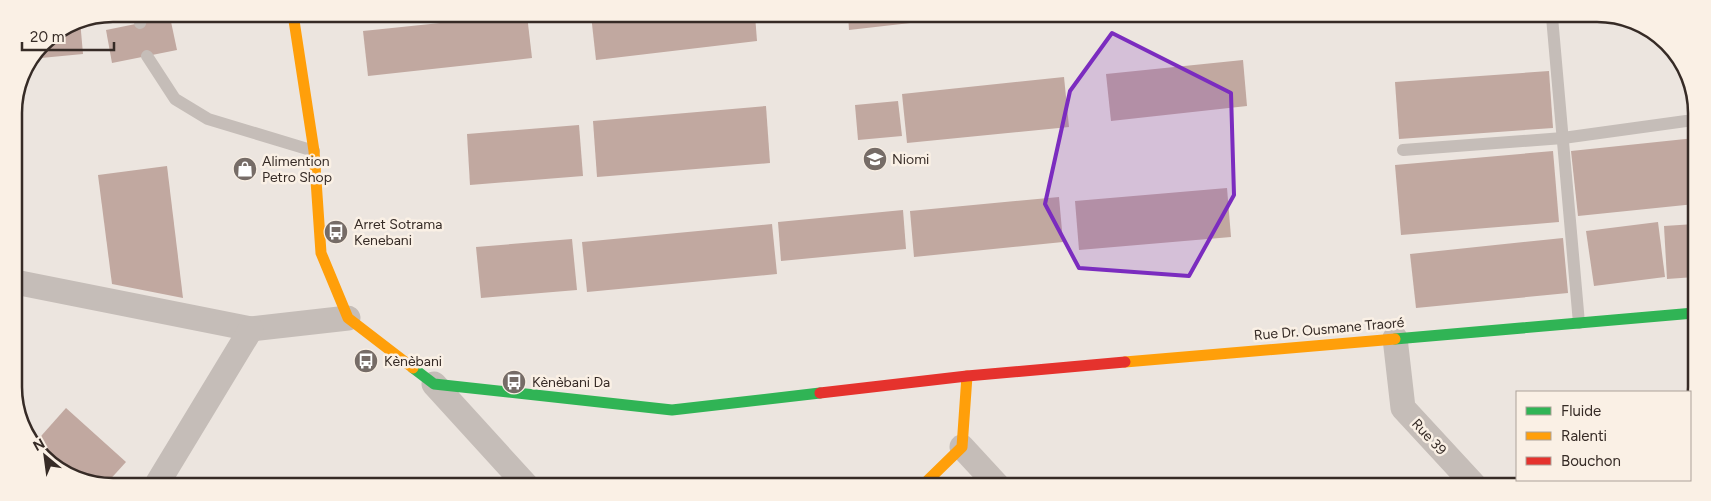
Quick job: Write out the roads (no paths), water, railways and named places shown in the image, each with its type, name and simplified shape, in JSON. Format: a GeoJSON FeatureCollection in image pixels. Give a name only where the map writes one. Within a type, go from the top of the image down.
{"type":"FeatureCollection","features":[{"type":"Feature","properties":{"kind":"main road"},"geometry":{"type":"LineString","coordinates":[[294,22],[314,152],[321,253],[348,318],[434,384]]}},
{"type":"Feature","properties":{"kind":"main road","name":"Rue Dr. Ousmane Traoré"},"geometry":{"type":"LineString","coordinates":[[434,384],[672,410],[967,376],[1688,314]]}},
{"type":"Feature","properties":{"kind":"main road"},"geometry":{"type":"LineString","coordinates":[[930,478],[962,447],[967,376]]}},
{"type":"Feature","properties":{"kind":"street"},"geometry":{"type":"LineString","coordinates":[[22,283],[251,329],[348,318]]}},
{"type":"Feature","properties":{"kind":"street"},"geometry":{"type":"LineString","coordinates":[[160,479],[251,329]]}},
{"type":"Feature","properties":{"kind":"street","name":"Rue 39"},"geometry":{"type":"LineString","coordinates":[[1395,338],[1403,408],[1468,478]]}},
{"type":"Feature","properties":{"kind":"street"},"geometry":{"type":"LineString","coordinates":[[434,384],[520,479]]}},
{"type":"Feature","properties":{"kind":"street"},"geometry":{"type":"LineString","coordinates":[[962,447],[991,478]]}},
{"type":"Feature","properties":{"kind":"lane"},"geometry":{"type":"LineString","coordinates":[[1552,22],[1579,323]]}},
{"type":"Feature","properties":{"kind":"lane"},"geometry":{"type":"LineString","coordinates":[[147,56],[175,99],[208,119],[314,152]]}},
{"type":"Feature","properties":{"kind":"lane"},"geometry":{"type":"LineString","coordinates":[[1403,150],[1563,138],[1686,121]]}},
{"type":"Feature","properties":{"kind":"place","name":"Niomi"},"geometry":{"type":"Point","coordinates":[875,159]}},
{"type":"Feature","properties":{"kind":"place","name":"Alimention Petro Shop"},"geometry":{"type":"Point","coordinates":[245,169]}},
{"type":"Feature","properties":{"kind":"place","name":"Arret Sotrama Kenebani"},"geometry":{"type":"Point","coordinates":[336,232]}},
{"type":"Feature","properties":{"kind":"place","name":"Kènèbani"},"geometry":{"type":"Point","coordinates":[366,361]}},
{"type":"Feature","properties":{"kind":"place","name":"Kènèbani Da"},"geometry":{"type":"Point","coordinates":[514,382]}}]}
